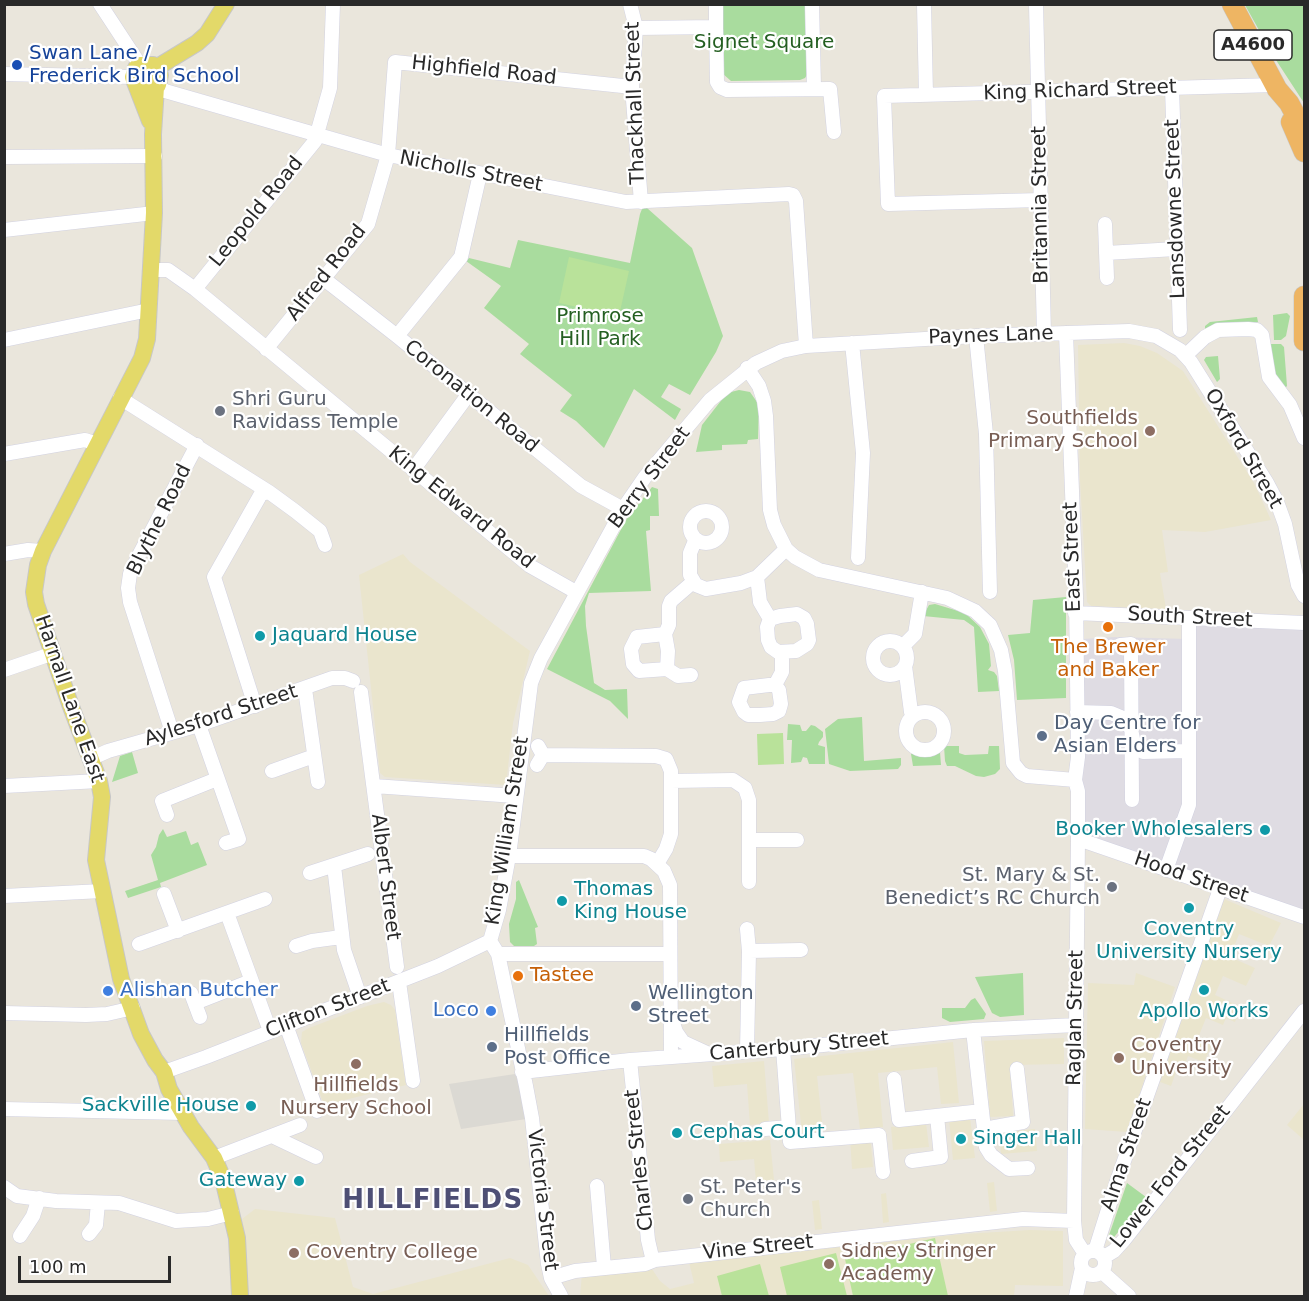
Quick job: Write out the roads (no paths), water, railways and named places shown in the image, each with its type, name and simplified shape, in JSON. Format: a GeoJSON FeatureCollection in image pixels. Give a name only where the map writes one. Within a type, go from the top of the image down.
{"type":"FeatureCollection","features":[{"type":"Feature","properties":{"kind":"highway","name":"A4600"},"geometry":{"type":"LineString","coordinates":[[1232,4],[1280,93],[1305,131]]}},
{"type":"Feature","properties":{"kind":"highway","name":"A4600"},"geometry":{"type":"LineString","coordinates":[[1280,93],[1305,122]]}},
{"type":"Feature","properties":{"kind":"highway","name":"A4600"},"geometry":{"type":"LineString","coordinates":[[1280,93],[1305,152]]}},
{"type":"Feature","properties":{"kind":"highway"},"geometry":{"type":"LineString","coordinates":[[1304,334],[1305,296]]}},
{"type":"Feature","properties":{"kind":"main road"},"geometry":{"type":"LineString","coordinates":[[147,79],[207,34],[226,4]]}},
{"type":"Feature","properties":{"kind":"main road","name":"Harnall Lane East"},"geometry":{"type":"LineString","coordinates":[[147,79],[155,156],[147,339],[142,358],[43,551],[36,573],[34,592],[36,604],[99,781],[102,797],[96,860],[122,979],[145,1041],[164,1072],[169,1089],[182,1113],[214,1158],[223,1179],[237,1238],[240,1296]]}},
{"type":"Feature","properties":{"kind":"street"},"geometry":{"type":"LineString","coordinates":[[100,4],[147,79]]}},
{"type":"Feature","properties":{"kind":"street"},"geometry":{"type":"LineString","coordinates":[[318,135],[330,88],[333,4]]}},
{"type":"Feature","properties":{"kind":"street","name":"Thackhall Street"},"geometry":{"type":"LineString","coordinates":[[630,4],[636,28],[632,87],[641,202]]}},
{"type":"Feature","properties":{"kind":"street"},"geometry":{"type":"LineString","coordinates":[[716,4],[717,82],[720,87],[727,90],[830,88],[834,132]]}},
{"type":"Feature","properties":{"kind":"street"},"geometry":{"type":"LineString","coordinates":[[812,4],[814,87]]}},
{"type":"Feature","properties":{"kind":"street"},"geometry":{"type":"LineString","coordinates":[[924,4],[926,95]]}},
{"type":"Feature","properties":{"kind":"street","name":"Britannia Street"},"geometry":{"type":"LineString","coordinates":[[1036,4],[1044,334]]}},
{"type":"Feature","properties":{"kind":"street"},"geometry":{"type":"LineString","coordinates":[[636,28],[716,27]]}},
{"type":"Feature","properties":{"kind":"street","name":"Highfield Road"},"geometry":{"type":"LineString","coordinates":[[388,155],[393,66],[396,62],[632,87]]}},
{"type":"Feature","properties":{"kind":"street"},"geometry":{"type":"LineString","coordinates":[[4,74],[147,79]]}},
{"type":"Feature","properties":{"kind":"street","name":"Nicholls Street"},"geometry":{"type":"LineString","coordinates":[[147,79],[165,91],[388,155],[626,202],[793,195],[796,201],[806,346]]}},
{"type":"Feature","properties":{"kind":"street","name":"King Richard Street"},"geometry":{"type":"LineString","coordinates":[[1041,200],[888,204],[884,96],[1172,88],[1280,93]]}},
{"type":"Feature","properties":{"kind":"street","name":"Lansdowne Street"},"geometry":{"type":"LineString","coordinates":[[1172,88],[1180,330]]}},
{"type":"Feature","properties":{"kind":"street","name":"Leopold Road"},"geometry":{"type":"LineString","coordinates":[[195,289],[318,135]]}},
{"type":"Feature","properties":{"kind":"street","name":"Alfred Road"},"geometry":{"type":"LineString","coordinates":[[266,350],[368,224],[388,155]]}},
{"type":"Feature","properties":{"kind":"street"},"geometry":{"type":"LineString","coordinates":[[4,157],[155,156]]}},
{"type":"Feature","properties":{"kind":"street"},"geometry":{"type":"LineString","coordinates":[[398,336],[461,257],[480,174]]}},
{"type":"Feature","properties":{"kind":"street"},"geometry":{"type":"LineString","coordinates":[[4,230],[154,213]]}},
{"type":"Feature","properties":{"kind":"street"},"geometry":{"type":"LineString","coordinates":[[1105,224],[1107,278]]}},
{"type":"Feature","properties":{"kind":"street"},"geometry":{"type":"LineString","coordinates":[[1106,253],[1176,249]]}},
{"type":"Feature","properties":{"kind":"street","name":"King Edward Road"},"geometry":{"type":"LineString","coordinates":[[150,270],[168,270],[195,289],[530,566],[576,592]]}},
{"type":"Feature","properties":{"kind":"street","name":"Coronation Road"},"geometry":{"type":"LineString","coordinates":[[324,279],[398,336],[581,486],[622,509]]}},
{"type":"Feature","properties":{"kind":"street"},"geometry":{"type":"LineString","coordinates":[[4,340],[149,310]]}},
{"type":"Feature","properties":{"kind":"street"},"geometry":{"type":"LineString","coordinates":[[1186,355],[1215,331],[1257,330],[1262,335],[1269,377],[1290,405],[1305,438]]}},
{"type":"Feature","properties":{"kind":"street","name":"Paynes Lane"},"geometry":{"type":"LineString","coordinates":[[806,346],[976,336],[1139,332],[1156,336],[1174,345]]}},
{"type":"Feature","properties":{"kind":"street","name":"East Street"},"geometry":{"type":"LineString","coordinates":[[1066,333],[1078,757],[1075,780]]}},
{"type":"Feature","properties":{"kind":"street"},"geometry":{"type":"LineString","coordinates":[[976,336],[986,434],[984,583]]}},
{"type":"Feature","properties":{"kind":"street"},"geometry":{"type":"LineString","coordinates":[[852,343],[863,453],[858,558]]}},
{"type":"Feature","properties":{"kind":"street","name":"Oxford Street"},"geometry":{"type":"LineString","coordinates":[[1174,345],[1186,355],[1277,502],[1285,524],[1298,585],[1305,596]]}},
{"type":"Feature","properties":{"kind":"street","name":"Berry Street"},"geometry":{"type":"LineString","coordinates":[[541,658],[622,509],[645,477],[710,400],[747,368],[782,351],[806,346]]}},
{"type":"Feature","properties":{"kind":"street"},"geometry":{"type":"LineString","coordinates":[[747,368],[759,386],[764,401],[770,510],[774,525],[786,549],[795,557],[819,570],[947,598],[966,606],[985,619],[994,633],[1005,671],[1011,757],[1016,768],[1027,776],[1035,778],[1075,780]]}},
{"type":"Feature","properties":{"kind":"street"},"geometry":{"type":"LineString","coordinates":[[413,470],[468,395]]}},
{"type":"Feature","properties":{"kind":"street"},"geometry":{"type":"LineString","coordinates":[[120,398],[269,492],[320,531],[325,545]]}},
{"type":"Feature","properties":{"kind":"street"},"geometry":{"type":"LineString","coordinates":[[4,454],[85,440],[97,444]]}},
{"type":"Feature","properties":{"kind":"street","name":"Blythe Road"},"geometry":{"type":"LineString","coordinates":[[172,732],[130,602],[128,588],[130,574],[137,559],[197,445]]}},
{"type":"Feature","properties":{"kind":"street"},"geometry":{"type":"LineString","coordinates":[[255,705],[214,577],[261,494],[269,492]]}},
{"type":"Feature","properties":{"kind":"street"},"geometry":{"type":"LineString","coordinates":[[695,540],[691,546],[690,575],[693,582],[701,589],[712,590],[757,577],[786,549]]}},
{"type":"Feature","properties":{"kind":"street"},"geometry":{"type":"LineString","coordinates":[[4,554],[28,550],[43,551]]}},
{"type":"Feature","properties":{"kind":"street"},"geometry":{"type":"LineString","coordinates":[[757,577],[760,602],[770,619]]}},
{"type":"Feature","properties":{"kind":"street"},"geometry":{"type":"LineString","coordinates":[[667,669],[669,651],[665,634],[669,625],[671,601],[693,582]]}},
{"type":"Feature","properties":{"kind":"street"},"geometry":{"type":"LineString","coordinates":[[903,646],[915,634],[922,592]]}},
{"type":"Feature","properties":{"kind":"street","name":"South Street"},"geometry":{"type":"LineString","coordinates":[[1075,613],[1305,623]]}},
{"type":"Feature","properties":{"kind":"street"},"geometry":{"type":"LineString","coordinates":[[796,614],[804,618],[809,640],[804,647],[782,653],[773,650],[769,644],[767,627],[770,619],[796,614]]}},
{"type":"Feature","properties":{"kind":"street"},"geometry":{"type":"LineString","coordinates":[[1166,870],[1189,805],[1189,618]]}},
{"type":"Feature","properties":{"kind":"street"},"geometry":{"type":"LineString","coordinates":[[665,634],[637,637],[631,649],[633,664],[639,671],[667,669],[678,676],[691,675]]}},
{"type":"Feature","properties":{"kind":"street"},"geometry":{"type":"LineString","coordinates":[[905,666],[898,673],[888,675],[879,672],[872,657],[876,646],[885,641],[896,641],[903,646],[907,657],[905,666],[912,714]]}},
{"type":"Feature","properties":{"kind":"street"},"geometry":{"type":"LineString","coordinates":[[1120,645],[1131,644],[1132,800]]}},
{"type":"Feature","properties":{"kind":"street"},"geometry":{"type":"LineString","coordinates":[[4,670],[54,652]]}},
{"type":"Feature","properties":{"kind":"street"},"geometry":{"type":"LineString","coordinates":[[775,685],[782,672],[782,653]]}},
{"type":"Feature","properties":{"kind":"street","name":"King William Street"},"geometry":{"type":"LineString","coordinates":[[522,1072],[498,954],[490,941],[499,910],[508,855],[531,683],[541,658]]}},
{"type":"Feature","properties":{"kind":"street","name":"Aylesford Street"},"geometry":{"type":"LineString","coordinates":[[90,759],[108,751],[199,725],[339,677],[359,692]]}},
{"type":"Feature","properties":{"kind":"street"},"geometry":{"type":"LineString","coordinates":[[305,688],[318,782]]}},
{"type":"Feature","properties":{"kind":"street","name":"Albert Street"},"geometry":{"type":"LineString","coordinates":[[359,692],[374,786],[396,967]]}},
{"type":"Feature","properties":{"kind":"street"},"geometry":{"type":"LineString","coordinates":[[1077,712],[1111,713],[1123,718],[1131,729],[1134,744],[1143,752],[1188,751]]}},
{"type":"Feature","properties":{"kind":"street"},"geometry":{"type":"LineString","coordinates":[[199,725],[216,779],[239,839],[226,843]]}},
{"type":"Feature","properties":{"kind":"street"},"geometry":{"type":"LineString","coordinates":[[540,755],[656,756],[666,759],[670,766],[671,781],[670,838],[657,864]]}},
{"type":"Feature","properties":{"kind":"street"},"geometry":{"type":"LineString","coordinates":[[272,771],[315,756]]}},
{"type":"Feature","properties":{"kind":"street"},"geometry":{"type":"LineString","coordinates":[[167,815],[162,801],[216,779]]}},
{"type":"Feature","properties":{"kind":"street"},"geometry":{"type":"LineString","coordinates":[[671,781],[729,780],[740,783],[747,791],[749,796],[749,882]]}},
{"type":"Feature","properties":{"kind":"street","name":"Raglan Street"},"geometry":{"type":"LineString","coordinates":[[1075,780],[1078,791],[1078,839],[1074,1221],[1076,1240],[1093,1263]]}},
{"type":"Feature","properties":{"kind":"street"},"geometry":{"type":"LineString","coordinates":[[4,786],[99,781]]}},
{"type":"Feature","properties":{"kind":"street"},"geometry":{"type":"LineString","coordinates":[[374,786],[515,796]]}},
{"type":"Feature","properties":{"kind":"street","name":"Hood Street"},"geometry":{"type":"LineString","coordinates":[[1078,839],[1305,917]]}},
{"type":"Feature","properties":{"kind":"street"},"geometry":{"type":"LineString","coordinates":[[749,840],[797,840]]}},
{"type":"Feature","properties":{"kind":"street"},"geometry":{"type":"LineString","coordinates":[[310,873],[368,854]]}},
{"type":"Feature","properties":{"kind":"street"},"geometry":{"type":"LineString","coordinates":[[508,855],[644,856],[657,864],[668,877],[670,885],[671,1057]]}},
{"type":"Feature","properties":{"kind":"street"},"geometry":{"type":"LineString","coordinates":[[334,866],[341,937],[360,997]]}},
{"type":"Feature","properties":{"kind":"street","name":"Alma Street"},"geometry":{"type":"LineString","coordinates":[[1093,1263],[1117,1181],[1220,889]]}},
{"type":"Feature","properties":{"kind":"street"},"geometry":{"type":"LineString","coordinates":[[4,896],[102,891]]}},
{"type":"Feature","properties":{"kind":"street"},"geometry":{"type":"LineString","coordinates":[[164,894],[178,931]]}},
{"type":"Feature","properties":{"kind":"street"},"geometry":{"type":"LineString","coordinates":[[139,944],[265,899]]}},
{"type":"Feature","properties":{"kind":"street"},"geometry":{"type":"LineString","coordinates":[[227,913],[270,1031]]}},
{"type":"Feature","properties":{"kind":"street"},"geometry":{"type":"LineString","coordinates":[[747,929],[749,951],[747,1051]]}},
{"type":"Feature","properties":{"kind":"street"},"geometry":{"type":"LineString","coordinates":[[296,946],[341,937]]}},
{"type":"Feature","properties":{"kind":"street","name":"Clifton Street"},"geometry":{"type":"LineString","coordinates":[[164,1072],[399,982],[490,941]]}},
{"type":"Feature","properties":{"kind":"street"},"geometry":{"type":"LineString","coordinates":[[749,951],[801,950]]}},
{"type":"Feature","properties":{"kind":"street"},"geometry":{"type":"LineString","coordinates":[[498,954],[670,954]]}},
{"type":"Feature","properties":{"kind":"street"},"geometry":{"type":"LineString","coordinates":[[200,1017],[193,998],[251,981]]}},
{"type":"Feature","properties":{"kind":"street"},"geometry":{"type":"LineString","coordinates":[[399,982],[412,1081]]}},
{"type":"Feature","properties":{"kind":"street"},"geometry":{"type":"LineString","coordinates":[[4,1013],[86,1015],[107,1014],[133,1008]]}},
{"type":"Feature","properties":{"kind":"street","name":"Lower Ford Street"},"geometry":{"type":"LineString","coordinates":[[1093,1263],[1114,1251],[1124,1240],[1305,1011]]}},
{"type":"Feature","properties":{"kind":"street"},"geometry":{"type":"LineString","coordinates":[[670,1016],[683,1042],[711,1055]]}},
{"type":"Feature","properties":{"kind":"street"},"geometry":{"type":"LineString","coordinates":[[286,1025],[317,1111]]}},
{"type":"Feature","properties":{"kind":"street","name":"Canterbury Street"},"geometry":{"type":"LineString","coordinates":[[522,1072],[630,1060],[783,1049],[973,1030],[1076,1025]]}},
{"type":"Feature","properties":{"kind":"street"},"geometry":{"type":"LineString","coordinates":[[973,1030],[986,1147],[991,1155],[1009,1168],[1028,1168]]}},
{"type":"Feature","properties":{"kind":"street"},"geometry":{"type":"LineString","coordinates":[[783,1049],[790,1142],[879,1135],[883,1172]]}},
{"type":"Feature","properties":{"kind":"street","name":"Charles Street"},"geometry":{"type":"LineString","coordinates":[[630,1060],[648,1240],[652,1257],[655,1260]]}},
{"type":"Feature","properties":{"kind":"street"},"geometry":{"type":"LineString","coordinates":[[984,1129],[1023,1122],[1017,1069]]}},
{"type":"Feature","properties":{"kind":"street","name":"Victoria Street"},"geometry":{"type":"LineString","coordinates":[[522,1072],[532,1118],[551,1278],[560,1294]]}},
{"type":"Feature","properties":{"kind":"street"},"geometry":{"type":"LineString","coordinates":[[894,1079],[899,1120],[982,1111]]}},
{"type":"Feature","properties":{"kind":"street"},"geometry":{"type":"LineString","coordinates":[[4,1109],[182,1113]]}},
{"type":"Feature","properties":{"kind":"street"},"geometry":{"type":"LineString","coordinates":[[912,1161],[941,1157],[937,1116]]}},
{"type":"Feature","properties":{"kind":"street"},"geometry":{"type":"LineString","coordinates":[[214,1158],[300,1125]]}},
{"type":"Feature","properties":{"kind":"street"},"geometry":{"type":"LineString","coordinates":[[765,1129],[789,1127]]}},
{"type":"Feature","properties":{"kind":"street"},"geometry":{"type":"LineString","coordinates":[[272,1136],[316,1157]]}},
{"type":"Feature","properties":{"kind":"street"},"geometry":{"type":"LineString","coordinates":[[597,1186],[604,1268]]}},
{"type":"Feature","properties":{"kind":"street"},"geometry":{"type":"LineString","coordinates":[[4,1187],[17,1196],[119,1203],[176,1221],[208,1219],[232,1213]]}},
{"type":"Feature","properties":{"kind":"street"},"geometry":{"type":"LineString","coordinates":[[20,1236],[33,1216],[39,1198]]}},
{"type":"Feature","properties":{"kind":"street"},"geometry":{"type":"LineString","coordinates":[[89,1234],[96,1225],[98,1203]]}},
{"type":"Feature","properties":{"kind":"street","name":"Vine Street"},"geometry":{"type":"LineString","coordinates":[[551,1278],[575,1271],[645,1264],[655,1260],[1023,1219],[1074,1221]]}},
{"type":"Feature","properties":{"kind":"street"},"geometry":{"type":"LineString","coordinates":[[1077,1296],[1093,1263],[1129,1296]]}},
{"type":"Feature","properties":{"kind":"place","name":"Swan Lane / Frederick Bird School"},"geometry":{"type":"Point","coordinates":[17,65]}},
{"type":"Feature","properties":{"kind":"place","name":"Shri Guru Ravidass Temple"},"geometry":{"type":"Point","coordinates":[220,411]}},
{"type":"Feature","properties":{"kind":"place","name":"Southfields Primary School"},"geometry":{"type":"Point","coordinates":[1150,431]}},
{"type":"Feature","properties":{"kind":"place","name":"The Brewer and Baker"},"geometry":{"type":"Point","coordinates":[1108,627]}},
{"type":"Feature","properties":{"kind":"place","name":"Jaquard House"},"geometry":{"type":"Point","coordinates":[260,636]}},
{"type":"Feature","properties":{"kind":"place","name":"Day Centre for Asian Elders"},"geometry":{"type":"Point","coordinates":[1042,736]}},
{"type":"Feature","properties":{"kind":"place","name":"Booker Wholesalers"},"geometry":{"type":"Point","coordinates":[1265,830]}},
{"type":"Feature","properties":{"kind":"place","name":"St. Mary & St. Benedict’s RC Church"},"geometry":{"type":"Point","coordinates":[1112,887]}},
{"type":"Feature","properties":{"kind":"place","name":"Thomas King House"},"geometry":{"type":"Point","coordinates":[562,901]}},
{"type":"Feature","properties":{"kind":"place","name":"Coventry University Nursery"},"geometry":{"type":"Point","coordinates":[1189,908]}},
{"type":"Feature","properties":{"kind":"place","name":"Tastee"},"geometry":{"type":"Point","coordinates":[518,976]}},
{"type":"Feature","properties":{"kind":"place","name":"Apollo Works"},"geometry":{"type":"Point","coordinates":[1204,990]}},
{"type":"Feature","properties":{"kind":"place","name":"Alishan Butcher"},"geometry":{"type":"Point","coordinates":[108,991]}},
{"type":"Feature","properties":{"kind":"place","name":"Wellington Street"},"geometry":{"type":"Point","coordinates":[636,1006]}},
{"type":"Feature","properties":{"kind":"place","name":"Loco"},"geometry":{"type":"Point","coordinates":[491,1011]}},
{"type":"Feature","properties":{"kind":"place","name":"Hillfields Post Office"},"geometry":{"type":"Point","coordinates":[492,1047]}},
{"type":"Feature","properties":{"kind":"place","name":"Coventry University"},"geometry":{"type":"Point","coordinates":[1119,1058]}},
{"type":"Feature","properties":{"kind":"place","name":"Hillfields Nursery School"},"geometry":{"type":"Point","coordinates":[356,1064]}},
{"type":"Feature","properties":{"kind":"place","name":"Sackville House"},"geometry":{"type":"Point","coordinates":[251,1106]}},
{"type":"Feature","properties":{"kind":"place","name":"Cephas Court"},"geometry":{"type":"Point","coordinates":[677,1133]}},
{"type":"Feature","properties":{"kind":"place","name":"Singer Hall"},"geometry":{"type":"Point","coordinates":[961,1139]}},
{"type":"Feature","properties":{"kind":"place","name":"Gateway"},"geometry":{"type":"Point","coordinates":[299,1181]}},
{"type":"Feature","properties":{"kind":"place","name":"St. Peter's Church"},"geometry":{"type":"Point","coordinates":[688,1199]}},
{"type":"Feature","properties":{"kind":"place","name":"Coventry College"},"geometry":{"type":"Point","coordinates":[294,1253]}},
{"type":"Feature","properties":{"kind":"place","name":"Sidney Stringer Academy"},"geometry":{"type":"Point","coordinates":[829,1264]}},
{"type":"Feature","properties":{"kind":"district","name":"HILLFIELDS"},"geometry":{"type":"Point","coordinates":[433,1201]}},
{"type":"Feature","properties":{"kind":"park label","name":"Signet Square"},"geometry":{"type":"Point","coordinates":[764,43]}},
{"type":"Feature","properties":{"kind":"park label","name":"Primrose Hill Park"},"geometry":{"type":"Point","coordinates":[600,328]}}]}
